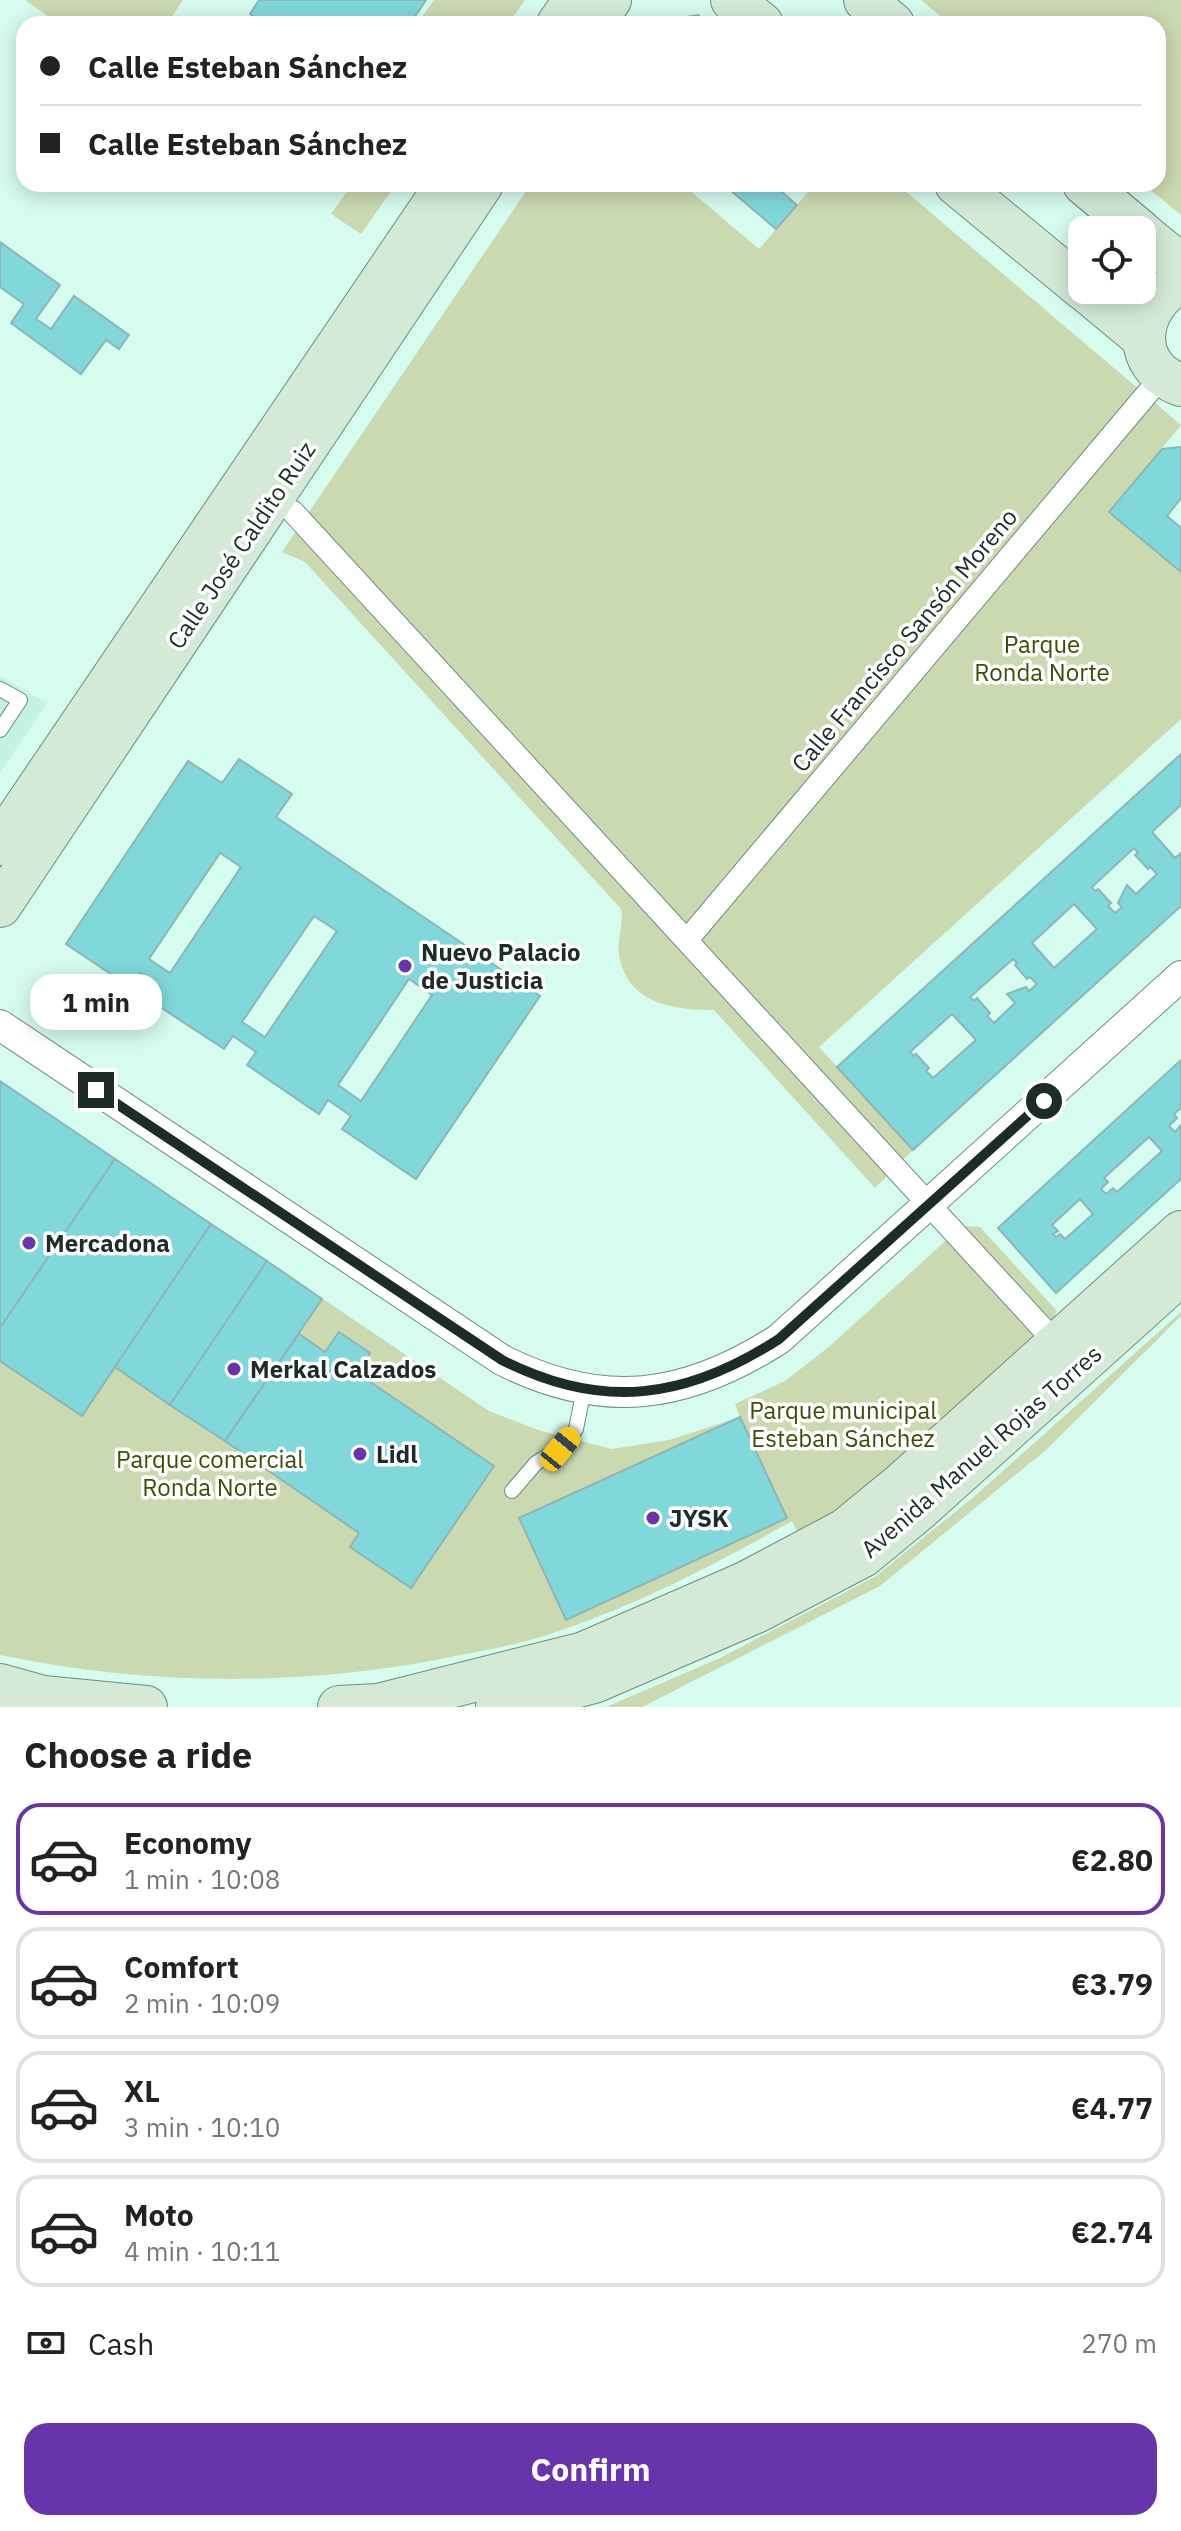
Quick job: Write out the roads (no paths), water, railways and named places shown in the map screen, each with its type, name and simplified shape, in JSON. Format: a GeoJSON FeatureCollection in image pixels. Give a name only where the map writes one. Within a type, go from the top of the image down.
{"type":"FeatureCollection","features":[{"type":"Feature","properties":{"kind":"main road"},"geometry":{"type":"LineString","coordinates":[[732,0],[752,16]]}},
{"type":"Feature","properties":{"kind":"main road"},"geometry":{"type":"LineString","coordinates":[[865,0],[884,16]]}},
{"type":"Feature","properties":{"kind":"main road","name":"Calle José Caldito Ruiz"},"geometry":{"type":"LineString","coordinates":[[0,844],[442,192]]}},
{"type":"Feature","properties":{"kind":"main road","name":"Calle José Caldito Ruiz"},"geometry":{"type":"LineString","coordinates":[[0,906],[477,192]]}},
{"type":"Feature","properties":{"kind":"main road"},"geometry":{"type":"LineString","coordinates":[[966,192],[1068,276]]}},
{"type":"Feature","properties":{"kind":"main road"},"geometry":{"type":"LineString","coordinates":[[1094,192],[1122,216]]}},
{"type":"Feature","properties":{"kind":"main road"},"geometry":{"type":"LineString","coordinates":[[1156,244],[1181,265]]}},
{"type":"Feature","properties":{"kind":"main road"},"geometry":{"type":"LineString","coordinates":[[1163,366],[1145,321],[1165,291],[1181,282]]}},
{"type":"Feature","properties":{"kind":"main road"},"geometry":{"type":"LineString","coordinates":[[1099,304],[1163,366]]}},
{"type":"Feature","properties":{"kind":"main road","name":"Avenida Manuel Rojas Torres"},"geometry":{"type":"LineString","coordinates":[[339,1707],[378,1705],[584,1653],[745,1583],[845,1530],[900,1485],[1181,1232]]}},
{"type":"Feature","properties":{"kind":"main road","name":"Avenida Manuel Rojas Torres"},"geometry":{"type":"LineString","coordinates":[[497,1707],[594,1682],[758,1611],[863,1556],[921,1508],[1181,1274]]}},
{"type":"Feature","properties":{"kind":"main road"},"geometry":{"type":"LineString","coordinates":[[0,1685],[43,1697],[146,1707]]}},
{"type":"Feature","properties":{"kind":"street","name":"Calle Francisco Sansón Moreno"},"geometry":{"type":"LineString","coordinates":[[687,940],[1163,366]]}},
{"type":"Feature","properties":{"kind":"street"},"geometry":{"type":"LineString","coordinates":[[293,512],[1057,1344]]}},
{"type":"Feature","properties":{"kind":"street"},"geometry":{"type":"LineString","coordinates":[[0,1025],[479,1346],[530,1374],[584,1389],[626,1393],[669,1388],[714,1373],[759,1352],[799,1323],[1181,976]]}},
{"type":"Feature","properties":{"kind":"lane"},"geometry":{"type":"LineString","coordinates":[[0,689],[20,700],[0,730]]}},
{"type":"Feature","properties":{"kind":"lane"},"geometry":{"type":"LineString","coordinates":[[512,1491],[536,1463],[560,1449],[576,1429],[584,1389]]}},
{"type":"Feature","properties":{"kind":"place","name":"Nuevo Palacio de Justicia"},"geometry":{"type":"Point","coordinates":[405,966]}},
{"type":"Feature","properties":{"kind":"place","name":"Mercadona"},"geometry":{"type":"Point","coordinates":[29,1243]}},
{"type":"Feature","properties":{"kind":"place","name":"Merkal Calzados"},"geometry":{"type":"Point","coordinates":[234,1369]}},
{"type":"Feature","properties":{"kind":"place","name":"Lidl"},"geometry":{"type":"Point","coordinates":[360,1454]}},
{"type":"Feature","properties":{"kind":"place","name":"JYSK"},"geometry":{"type":"Point","coordinates":[653,1518]}},
{"type":"Feature","properties":{"kind":"park label","name":"Parque Ronda Norte"},"geometry":{"type":"Point","coordinates":[1042,658]}},
{"type":"Feature","properties":{"kind":"park label","name":"Parque municipal Esteban Sánchez"},"geometry":{"type":"Point","coordinates":[843,1424]}},
{"type":"Feature","properties":{"kind":"park label","name":"Parque comercial Ronda Norte"},"geometry":{"type":"Point","coordinates":[210,1473]}}]}
